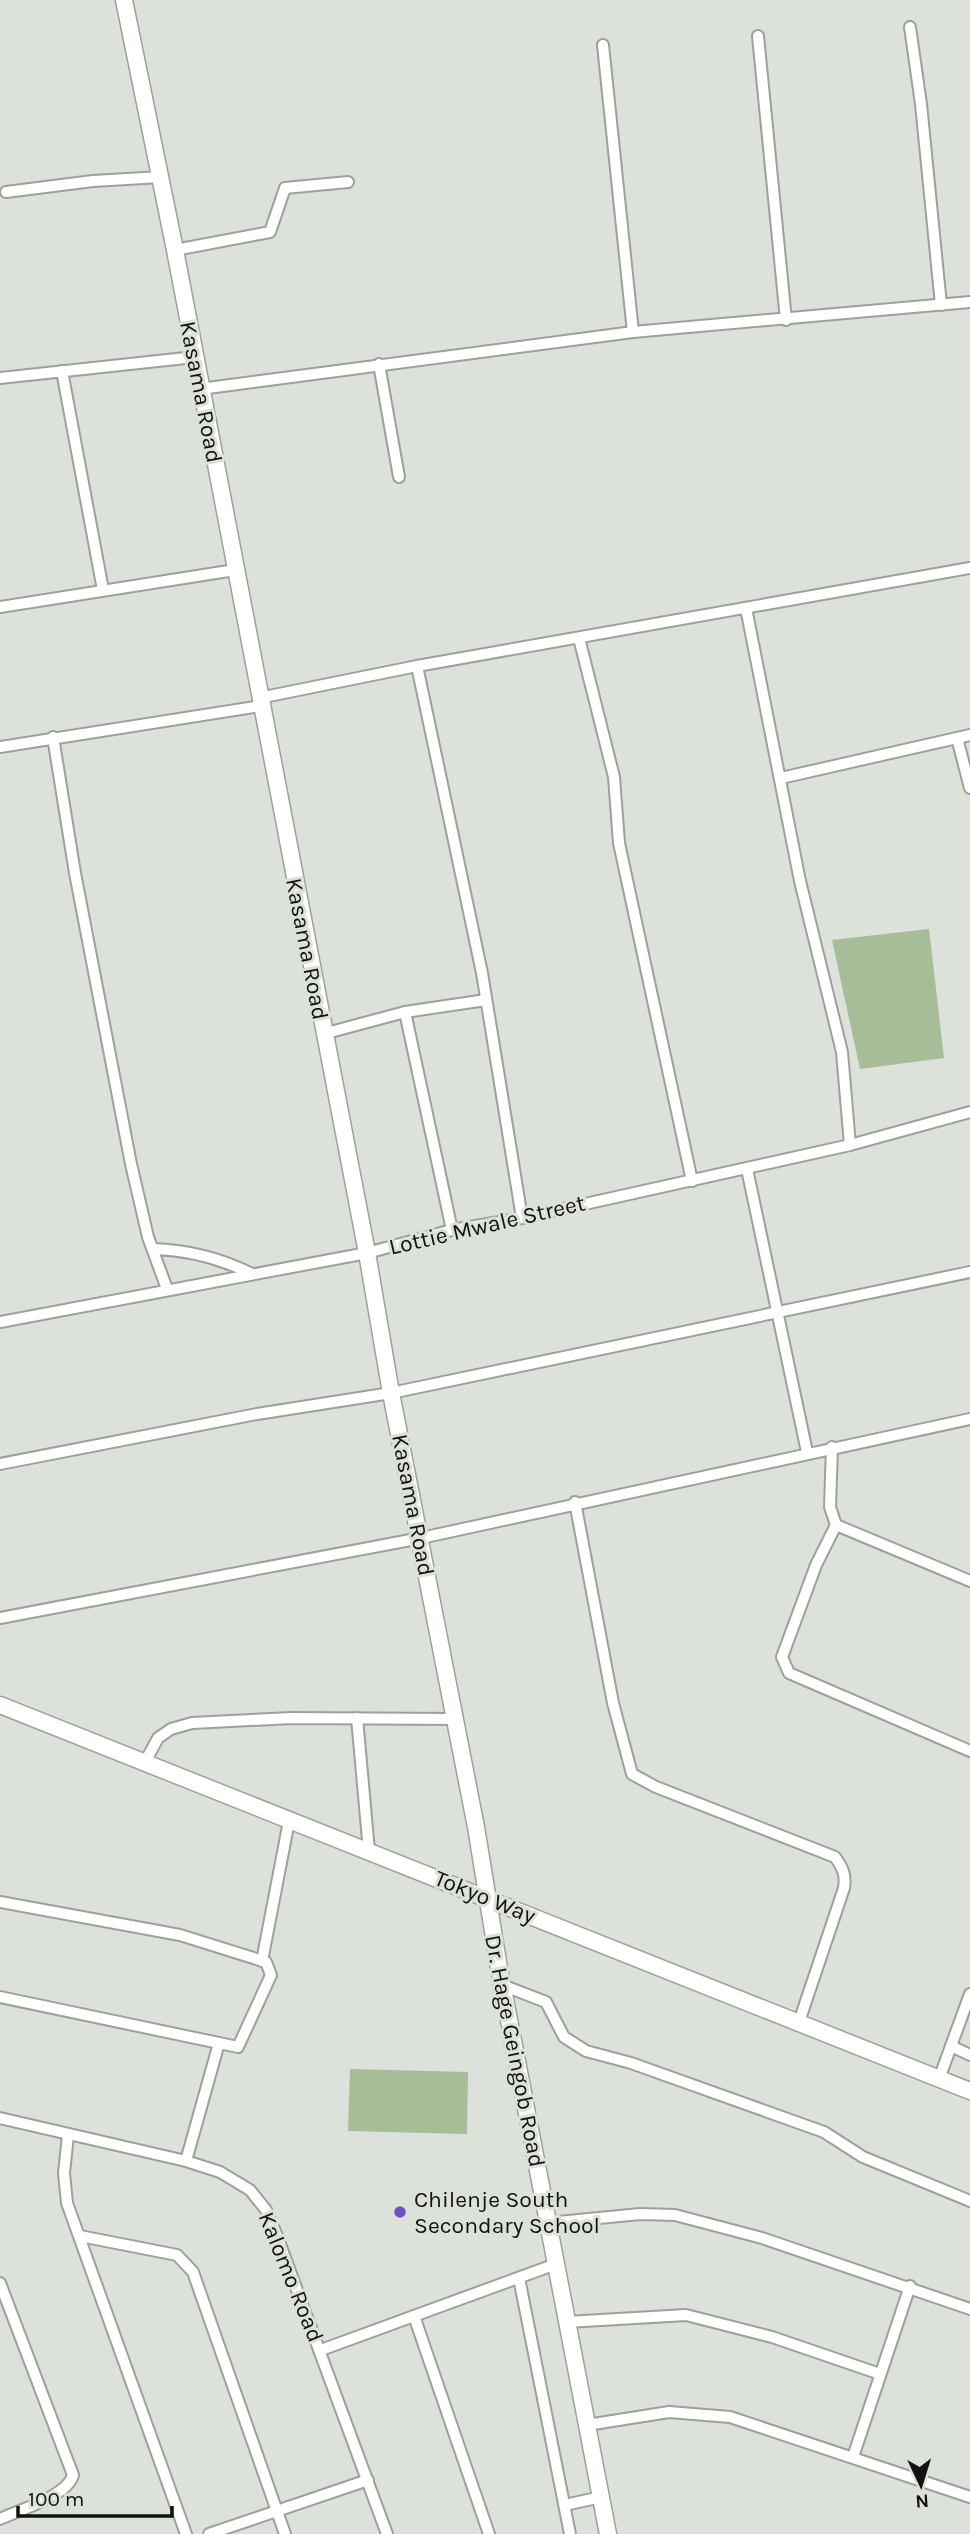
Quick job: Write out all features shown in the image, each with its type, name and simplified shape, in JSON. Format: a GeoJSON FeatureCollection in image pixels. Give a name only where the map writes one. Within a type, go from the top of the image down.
{"type":"FeatureCollection","features":[{"type":"Feature","properties":{"kind":"street","name":"Kasama Road"},"geometry":{"type":"LineString","coordinates":[[124,0],[161,177],[367,1253],[487,1898]]}},
{"type":"Feature","properties":{"kind":"street"},"geometry":{"type":"LineString","coordinates":[[910,27],[921,104],[941,305]]}},
{"type":"Feature","properties":{"kind":"street"},"geometry":{"type":"LineString","coordinates":[[758,36],[786,320]]}},
{"type":"Feature","properties":{"kind":"street"},"geometry":{"type":"LineString","coordinates":[[603,46],[633,332]]}},
{"type":"Feature","properties":{"kind":"street"},"geometry":{"type":"LineString","coordinates":[[6,192],[93,181],[161,177]]}},
{"type":"Feature","properties":{"kind":"street"},"geometry":{"type":"LineString","coordinates":[[175,250],[270,232],[285,188],[348,182]]}},
{"type":"Feature","properties":{"kind":"street"},"geometry":{"type":"LineString","coordinates":[[200,388],[633,332],[970,302]]}},
{"type":"Feature","properties":{"kind":"street"},"geometry":{"type":"LineString","coordinates":[[0,378],[195,358]]}},
{"type":"Feature","properties":{"kind":"street"},"geometry":{"type":"LineString","coordinates":[[379,364],[399,477]]}},
{"type":"Feature","properties":{"kind":"street"},"geometry":{"type":"LineString","coordinates":[[62,372],[103,590]]}},
{"type":"Feature","properties":{"kind":"street"},"geometry":{"type":"LineString","coordinates":[[0,747],[260,702],[417,666],[970,568]]}},
{"type":"Feature","properties":{"kind":"street"},"geometry":{"type":"LineString","coordinates":[[0,607],[235,570]]}},
{"type":"Feature","properties":{"kind":"street"},"geometry":{"type":"LineString","coordinates":[[746,608],[800,881],[842,1052],[850,1145]]}},
{"type":"Feature","properties":{"kind":"street"},"geometry":{"type":"LineString","coordinates":[[579,638],[614,777],[619,844],[692,1181]]}},
{"type":"Feature","properties":{"kind":"street"},"geometry":{"type":"LineString","coordinates":[[417,666],[486,1000],[522,1218]]}},
{"type":"Feature","properties":{"kind":"street"},"geometry":{"type":"LineString","coordinates":[[781,778],[970,735]]}},
{"type":"Feature","properties":{"kind":"street"},"geometry":{"type":"LineString","coordinates":[[53,737],[75,873],[131,1164],[152,1249],[167,1289]]}},
{"type":"Feature","properties":{"kind":"street"},"geometry":{"type":"LineString","coordinates":[[957,738],[970,788]]}},
{"type":"Feature","properties":{"kind":"street"},"geometry":{"type":"LineString","coordinates":[[323,1034],[405,1012],[486,1000]]}},
{"type":"Feature","properties":{"kind":"street"},"geometry":{"type":"LineString","coordinates":[[405,1012],[452,1230]]}},
{"type":"Feature","properties":{"kind":"street","name":"Lottie Mwale Street"},"geometry":{"type":"LineString","coordinates":[[0,1322],[367,1253],[452,1230],[522,1218],[850,1145],[970,1112]]}},
{"type":"Feature","properties":{"kind":"street"},"geometry":{"type":"LineString","coordinates":[[747,1169],[807,1452]]}},
{"type":"Feature","properties":{"kind":"street"},"geometry":{"type":"LineString","coordinates":[[152,1249],[179,1250],[225,1261],[252,1274]]}},
{"type":"Feature","properties":{"kind":"street"},"geometry":{"type":"LineString","coordinates":[[0,1464],[257,1414],[391,1392],[970,1272]]}},
{"type":"Feature","properties":{"kind":"street"},"geometry":{"type":"LineString","coordinates":[[0,1618],[421,1538],[575,1502],[970,1419]]}},
{"type":"Feature","properties":{"kind":"street"},"geometry":{"type":"LineString","coordinates":[[832,1447],[830,1507],[835,1525],[816,1565],[782,1657],[783,1666],[789,1673],[970,1751]]}},
{"type":"Feature","properties":{"kind":"street"},"geometry":{"type":"LineString","coordinates":[[575,1502],[613,1703],[632,1774],[695,1803],[835,1857],[842,1867],[846,1877],[844,1888],[799,2022]]}},
{"type":"Feature","properties":{"kind":"street"},"geometry":{"type":"LineString","coordinates":[[835,1525],[969,1578]]}},
{"type":"Feature","properties":{"kind":"street","name":"Tokyo Way"},"geometry":{"type":"LineString","coordinates":[[0,1705],[970,2091]]}},
{"type":"Feature","properties":{"kind":"street"},"geometry":{"type":"LineString","coordinates":[[145,1762],[158,1738],[171,1729],[192,1723],[356,1718],[455,1719]]}},
{"type":"Feature","properties":{"kind":"street"},"geometry":{"type":"LineString","coordinates":[[356,1718],[369,1852]]}},
{"type":"Feature","properties":{"kind":"street"},"geometry":{"type":"LineString","coordinates":[[262,1961],[289,1821]]}},
{"type":"Feature","properties":{"kind":"street"},"geometry":{"type":"LineString","coordinates":[[449,1883],[464,1880],[475,1870],[481,1855]]}},
{"type":"Feature","properties":{"kind":"street","name":"Dr. Hage Geingob Road"},"geometry":{"type":"LineString","coordinates":[[487,1898],[608,2534]]}},
{"type":"Feature","properties":{"kind":"street"},"geometry":{"type":"LineString","coordinates":[[0,1902],[180,1935],[262,1961],[270,1968],[271,1975],[238,2047],[0,1997]]}},
{"type":"Feature","properties":{"kind":"street"},"geometry":{"type":"LineString","coordinates":[[492,1930],[500,1920],[511,1914],[524,1913]]}},
{"type":"Feature","properties":{"kind":"street"},"geometry":{"type":"LineString","coordinates":[[502,1985],[546,2001],[564,2037],[586,2051],[631,2063],[824,2132],[863,2157],[970,2202]]}},
{"type":"Feature","properties":{"kind":"street"},"geometry":{"type":"LineString","coordinates":[[939,2078],[970,1994]]}},
{"type":"Feature","properties":{"kind":"street"},"geometry":{"type":"LineString","coordinates":[[186,2161],[219,2043]]}},
{"type":"Feature","properties":{"kind":"street"},"geometry":{"type":"LineString","coordinates":[[951,2046],[970,2055]]}},
{"type":"Feature","properties":{"kind":"street","name":"Kalomo Road"},"geometry":{"type":"LineString","coordinates":[[0,2118],[186,2161],[220,2172],[250,2190],[266,2210],[321,2350],[387,2534]]}},
{"type":"Feature","properties":{"kind":"street"},"geometry":{"type":"LineString","coordinates":[[68,2135],[65,2187],[186,2534]]}},
{"type":"Feature","properties":{"kind":"street"},"geometry":{"type":"LineString","coordinates":[[548,2223],[639,2214],[676,2215],[749,2234],[909,2286],[970,2309]]}},
{"type":"Feature","properties":{"kind":"street"},"geometry":{"type":"LineString","coordinates":[[80,2236],[177,2255],[186,2261],[200,2291],[285,2534]]}},
{"type":"Feature","properties":{"kind":"street"},"geometry":{"type":"LineString","coordinates":[[321,2350],[556,2264]]}},
{"type":"Feature","properties":{"kind":"street"},"geometry":{"type":"LineString","coordinates":[[519,2278],[570,2534]]}},
{"type":"Feature","properties":{"kind":"street"},"geometry":{"type":"LineString","coordinates":[[0,2284],[73,2475],[71,2483],[62,2491],[0,2519]]}},
{"type":"Feature","properties":{"kind":"street"},"geometry":{"type":"LineString","coordinates":[[853,2457],[909,2286]]}},
{"type":"Feature","properties":{"kind":"street"},"geometry":{"type":"LineString","coordinates":[[567,2322],[686,2315],[772,2336],[880,2374]]}},
{"type":"Feature","properties":{"kind":"street"},"geometry":{"type":"LineString","coordinates":[[414,2316],[489,2534]]}},
{"type":"Feature","properties":{"kind":"street"},"geometry":{"type":"LineString","coordinates":[[587,2425],[668,2412],[706,2413],[762,2425],[970,2497]]}},
{"type":"Feature","properties":{"kind":"street"},"geometry":{"type":"LineString","coordinates":[[209,2534],[368,2480]]}},
{"type":"Feature","properties":{"kind":"street"},"geometry":{"type":"LineString","coordinates":[[565,2505],[601,2497]]}},
{"type":"Feature","properties":{"kind":"green space"},"geometry":{"type":"Polygon","coordinates":[[[929,929],[944,1058],[860,1069],[832,940],[929,929]]]}},
{"type":"Feature","properties":{"kind":"green space"},"geometry":{"type":"Polygon","coordinates":[[[350,2069],[468,2072],[467,2134],[348,2131],[350,2069]]]}},
{"type":"Feature","properties":{"kind":"place","name":"Chilenje South Secondary School"},"geometry":{"type":"Point","coordinates":[400,2212]}}]}
